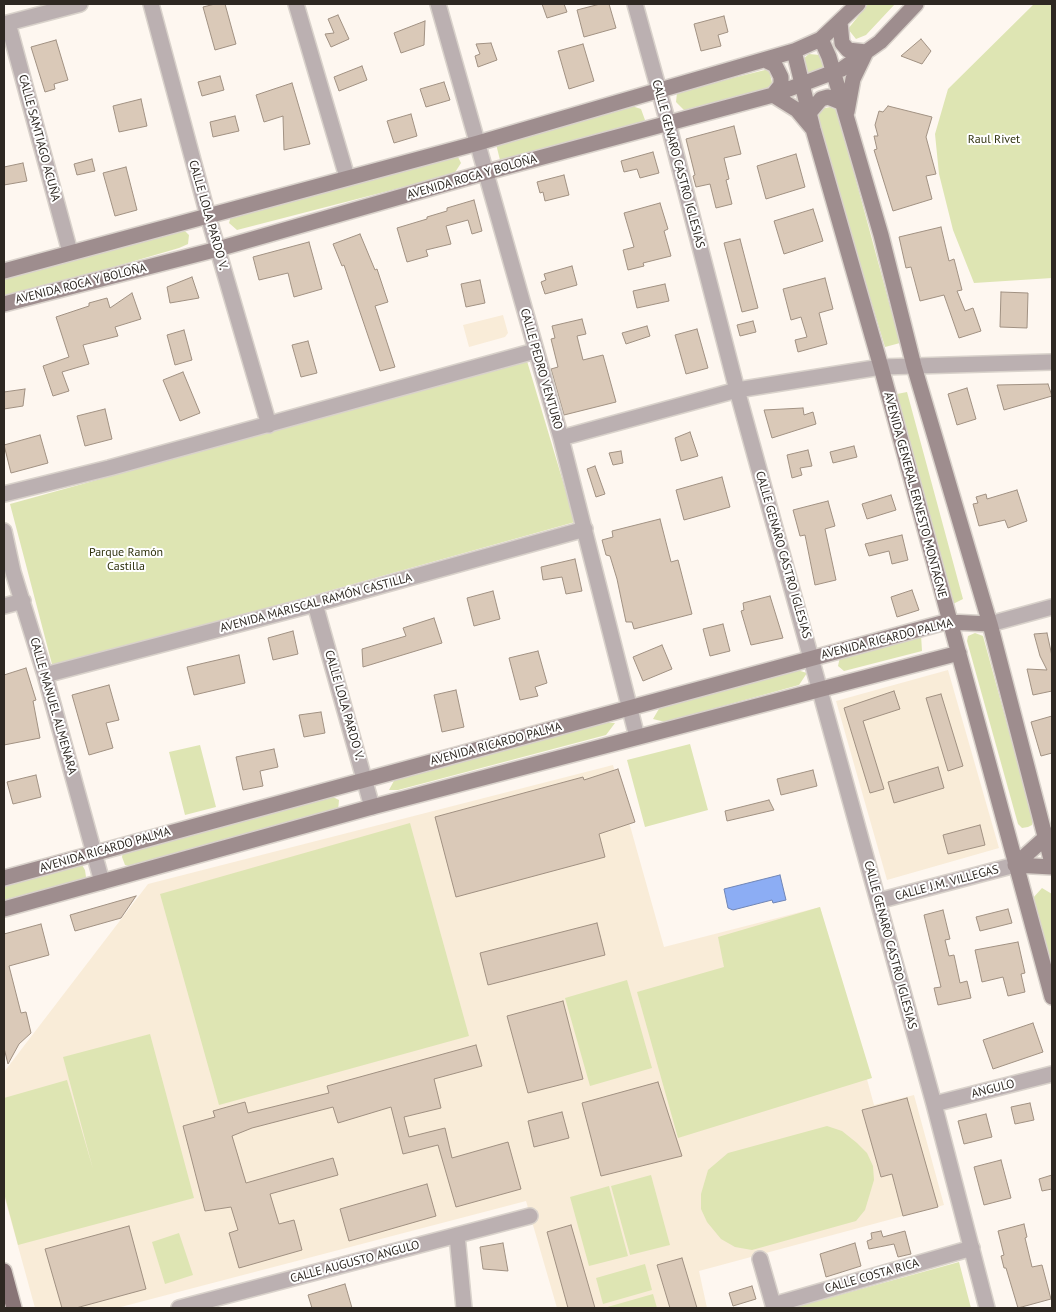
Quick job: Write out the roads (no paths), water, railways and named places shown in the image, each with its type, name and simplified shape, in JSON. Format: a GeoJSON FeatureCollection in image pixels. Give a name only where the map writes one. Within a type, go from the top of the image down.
{"type":"FeatureCollection","features":[{"type":"Feature","properties":{"kind":"main road"},"geometry":{"type":"LineString","coordinates":[[4,271],[478,143],[659,92],[794,51],[821,40],[858,4]]}},
{"type":"Feature","properties":{"kind":"main road","name":"AVENIDA ROCA Y BOLOÑA"},"geometry":{"type":"LineString","coordinates":[[4,304],[218,249],[487,172],[773,95],[834,73],[880,42],[916,4]]}},
{"type":"Feature","properties":{"kind":"main road"},"geometry":{"type":"LineString","coordinates":[[840,22],[842,43],[848,50],[866,52],[853,79],[844,110]]}},
{"type":"Feature","properties":{"kind":"main road"},"geometry":{"type":"LineString","coordinates":[[821,40],[834,73],[881,235],[914,366],[990,624],[1049,836],[1052,863]]}},
{"type":"Feature","properties":{"kind":"main road","name":"AVENIDA GENERAL ERNESTO MONTAGNE"},"geometry":{"type":"LineString","coordinates":[[794,51],[813,129],[881,367],[1052,998]]}},
{"type":"Feature","properties":{"kind":"main road"},"geometry":{"type":"LineString","coordinates":[[765,60],[775,65],[781,76],[781,85],[773,95],[797,110],[813,129]]}},
{"type":"Feature","properties":{"kind":"main road"},"geometry":{"type":"LineString","coordinates":[[810,112],[821,99],[828,97],[844,110]]}},
{"type":"Feature","properties":{"kind":"main road","name":"AVENIDA RICARDO PALMA"},"geometry":{"type":"LineString","coordinates":[[4,878],[364,779],[950,622],[990,624]]}},
{"type":"Feature","properties":{"kind":"main road"},"geometry":{"type":"LineString","coordinates":[[4,909],[372,807],[820,687],[959,653]]}},
{"type":"Feature","properties":{"kind":"main road"},"geometry":{"type":"LineString","coordinates":[[1015,865],[1049,836]]}},
{"type":"Feature","properties":{"kind":"main road"},"geometry":{"type":"LineString","coordinates":[[1015,865],[1052,867]]}},
{"type":"Feature","properties":{"kind":"main road"},"geometry":{"type":"LineString","coordinates":[[4,1271],[14,1308]]}},
{"type":"Feature","properties":{"kind":"street"},"geometry":{"type":"LineString","coordinates":[[6,24],[80,4]]}},
{"type":"Feature","properties":{"kind":"street","name":"CALLE LOLA PARDO V."},"geometry":{"type":"LineString","coordinates":[[152,4],[208,216],[269,424]]}},
{"type":"Feature","properties":{"kind":"street"},"geometry":{"type":"LineString","coordinates":[[296,4],[347,177]]}},
{"type":"Feature","properties":{"kind":"street","name":"CALLE PEDRO VENTURO"},"geometry":{"type":"LineString","coordinates":[[438,4],[561,438],[628,709],[637,737]]}},
{"type":"Feature","properties":{"kind":"street","name":"CALLE GENARO CASTRO IGLESIAS"},"geometry":{"type":"LineString","coordinates":[[634,4],[668,123],[737,390],[820,687],[988,1308]]}},
{"type":"Feature","properties":{"kind":"street","name":"CALLE SAMTIAGO ACUÑA"},"geometry":{"type":"LineString","coordinates":[[6,24],[70,252]]}},
{"type":"Feature","properties":{"kind":"street"},"geometry":{"type":"LineString","coordinates":[[4,494],[535,351]]}},
{"type":"Feature","properties":{"kind":"street"},"geometry":{"type":"LineString","coordinates":[[561,438],[737,390],[881,367],[1052,362]]}},
{"type":"Feature","properties":{"kind":"street","name":"AVENIDA MARISCAL RAMÓN CASTILLA"},"geometry":{"type":"LineString","coordinates":[[45,675],[315,604],[585,529]]}},
{"type":"Feature","properties":{"kind":"street","name":"CALLE MANUEL ALMENARA"},"geometry":{"type":"LineString","coordinates":[[4,531],[8,573],[22,601],[45,675],[102,882]]}},
{"type":"Feature","properties":{"kind":"street"},"geometry":{"type":"LineString","coordinates":[[4,606],[22,601]]}},
{"type":"Feature","properties":{"kind":"street","name":"CALLE LOLA PARDO V."},"geometry":{"type":"LineString","coordinates":[[315,604],[372,807]]}},
{"type":"Feature","properties":{"kind":"street"},"geometry":{"type":"LineString","coordinates":[[990,624],[1052,607]]}},
{"type":"Feature","properties":{"kind":"street","name":"CALLE J.M. VILLEGAS"},"geometry":{"type":"LineString","coordinates":[[878,901],[1015,865]]}},
{"type":"Feature","properties":{"kind":"street","name":"ANGULO"},"geometry":{"type":"LineString","coordinates":[[934,1104],[1052,1074]]}},
{"type":"Feature","properties":{"kind":"street","name":"CALLE AUGUSTO ANGULO"},"geometry":{"type":"LineString","coordinates":[[182,1308],[530,1216]]}},
{"type":"Feature","properties":{"kind":"street"},"geometry":{"type":"LineString","coordinates":[[457,1235],[464,1308]]}},
{"type":"Feature","properties":{"kind":"street","name":"CALLE COSTA RICA"},"geometry":{"type":"LineString","coordinates":[[774,1306],[972,1248]]}},
{"type":"Feature","properties":{"kind":"street"},"geometry":{"type":"LineString","coordinates":[[760,1259],[774,1306]]}},
{"type":"Feature","properties":{"kind":"water"},"geometry":{"type":"Polygon","coordinates":[[[780,875],[786,900],[773,903],[772,900],[733,910],[728,908],[724,889],[780,875]]]}},
{"type":"Feature","properties":{"kind":"park label","name":"Raul Rivet"},"geometry":{"type":"Point","coordinates":[994,140]}},
{"type":"Feature","properties":{"kind":"park label","name":"Parque Ramón Castilla"},"geometry":{"type":"Point","coordinates":[126,560]}}]}
